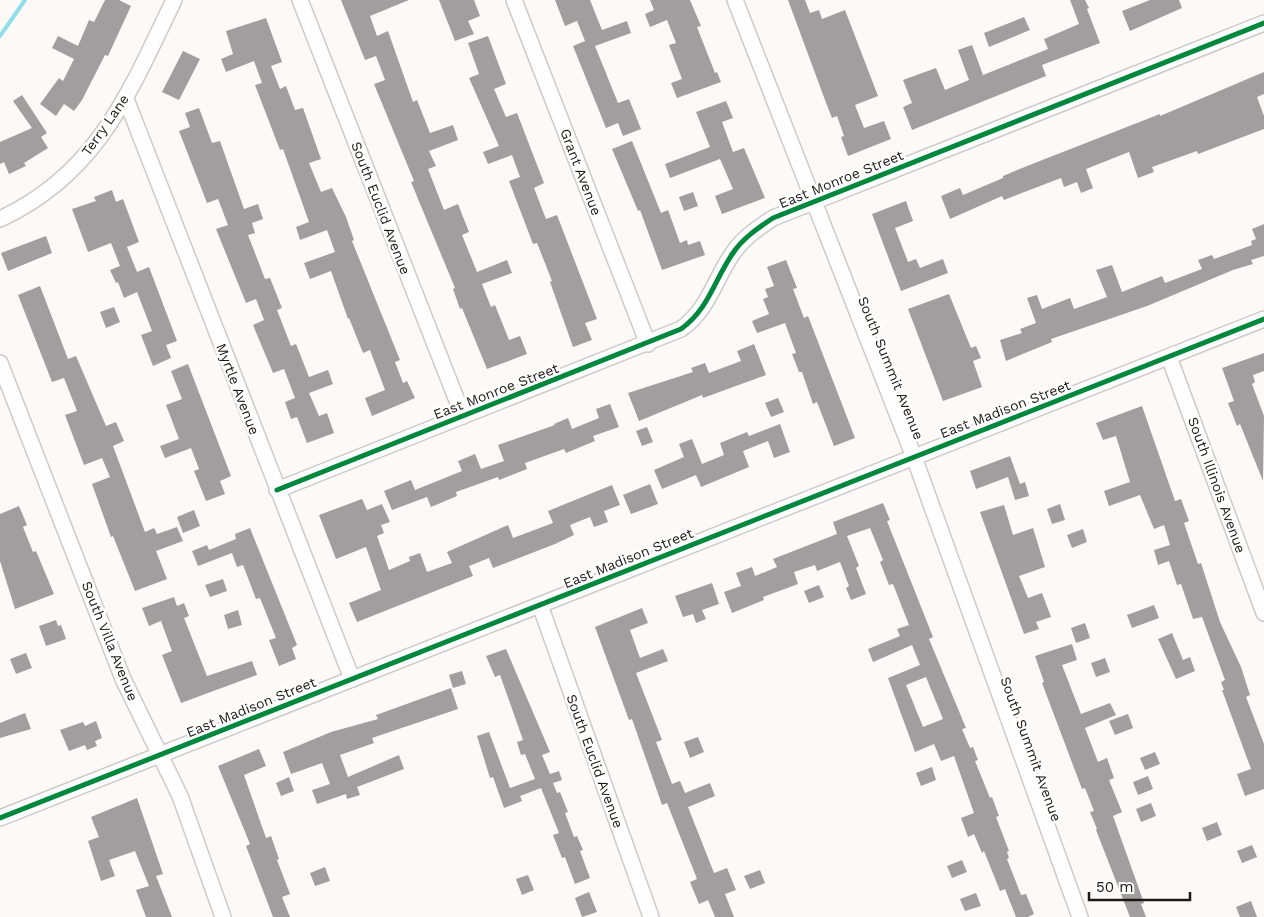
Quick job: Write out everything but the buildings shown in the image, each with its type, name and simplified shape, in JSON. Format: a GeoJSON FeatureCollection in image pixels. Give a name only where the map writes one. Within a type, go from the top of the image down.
{"type":"FeatureCollection","features":[{"type":"Feature","properties":{"kind":"street","name":"Terry Lane"},"geometry":{"type":"LineString","coordinates":[[0,219],[48,193],[66,177],[98,140],[126,99],[174,0]]}},
{"type":"Feature","properties":{"kind":"street","name":"South Euclid Avenue"},"geometry":{"type":"LineString","coordinates":[[300,0],[463,416]]}},
{"type":"Feature","properties":{"kind":"street","name":"Grant Avenue"},"geometry":{"type":"LineString","coordinates":[[514,0],[648,344]]}},
{"type":"Feature","properties":{"kind":"street","name":"South Summit Avenue"},"geometry":{"type":"LineString","coordinates":[[734,0],[914,457],[1080,917]]}},
{"type":"Feature","properties":{"kind":"street","name":"East Monroe Street"},"geometry":{"type":"LineString","coordinates":[[277,490],[681,330],[691,322],[710,298],[732,254],[755,230],[774,218],[1264,23]]}},
{"type":"Feature","properties":{"kind":"street","name":"Myrtle Avenue"},"geometry":{"type":"LineString","coordinates":[[126,99],[352,679]]}},
{"type":"Feature","properties":{"kind":"street","name":"East Madison Street"},"geometry":{"type":"LineString","coordinates":[[0,818],[1264,319]]}},
{"type":"Feature","properties":{"kind":"street","name":"South Illinois Avenue"},"geometry":{"type":"LineString","coordinates":[[1169,357],[1264,613]]}},
{"type":"Feature","properties":{"kind":"street","name":"South Villa Avenue"},"geometry":{"type":"LineString","coordinates":[[0,363],[123,679],[180,796],[223,917]]}},
{"type":"Feature","properties":{"kind":"street","name":"South Euclid Avenue"},"geometry":{"type":"LineString","coordinates":[[540,605],[651,917]]}},
{"type":"Feature","properties":{"kind":"waterway"},"geometry":{"type":"LineString","coordinates":[[0,36],[25,0]]}},
{"type":"Feature","properties":{"kind":"cycle path"},"geometry":{"type":"LineString","coordinates":[[277,490],[681,329],[705,303],[726,263],[741,243],[773,218],[1264,23]]}},
{"type":"Feature","properties":{"kind":"cycle path"},"geometry":{"type":"LineString","coordinates":[[0,818],[1264,319]]}}]}
